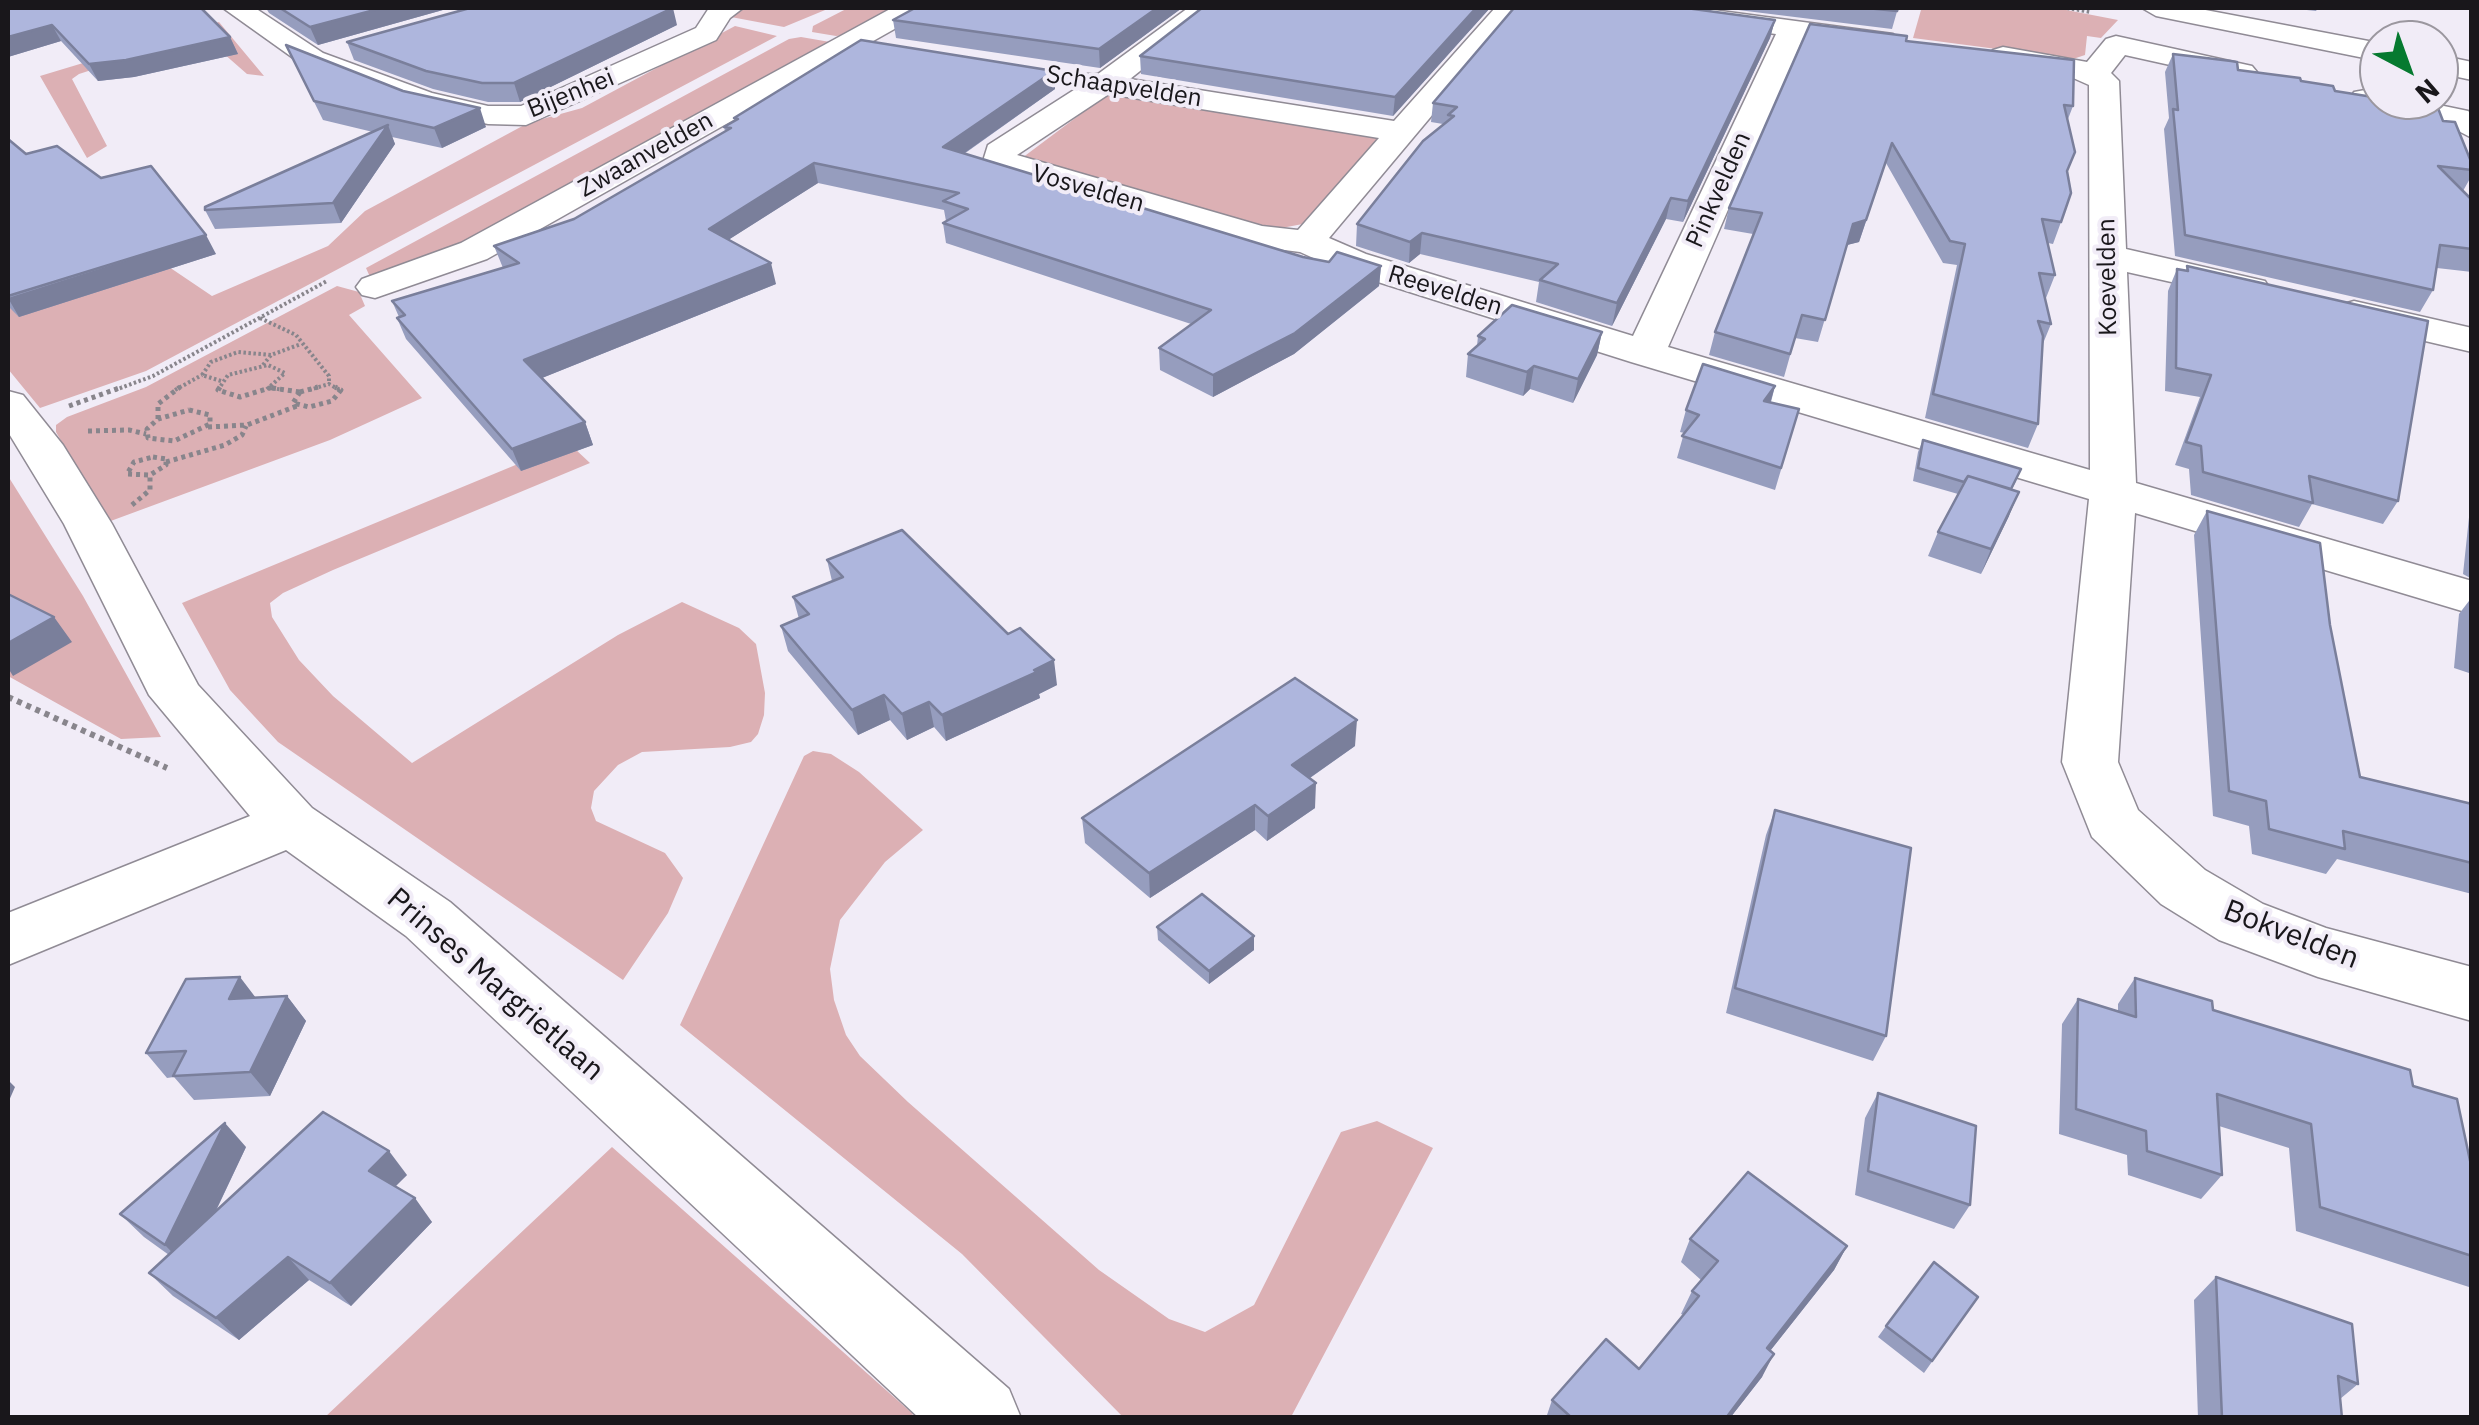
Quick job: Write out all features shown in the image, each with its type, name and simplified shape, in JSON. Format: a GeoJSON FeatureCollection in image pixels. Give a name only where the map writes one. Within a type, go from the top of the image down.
{"type":"FeatureCollection","features":[{"type":"Feature","properties":{"kind":"street","name":"Bijenhei"},"geometry":{"type":"LineString","coordinates":[[237,8],[313,59],[423,100],[488,115],[526,116],[706,34],[722,14]]}},
{"type":"Feature","properties":{"kind":"street","name":"Zwaanvelden"},"geometry":{"type":"LineString","coordinates":[[375,287],[474,251],[911,8]]}},
{"type":"Feature","properties":{"kind":"street"},"geometry":{"type":"LineString","coordinates":[[1105,83],[1205,8]]}},
{"type":"Feature","properties":{"kind":"street"},"geometry":{"type":"LineString","coordinates":[[1307,242],[1509,8]]}},
{"type":"Feature","properties":{"kind":"street"},"geometry":{"type":"LineString","coordinates":[[1638,8],[1907,43]]}},
{"type":"Feature","properties":{"kind":"street"},"geometry":{"type":"LineString","coordinates":[[2156,8],[2359,37]]}},
{"type":"Feature","properties":{"kind":"street"},"geometry":{"type":"LineString","coordinates":[[2243,8],[2359,36]]}},
{"type":"Feature","properties":{"kind":"street"},"geometry":{"type":"LineString","coordinates":[[678,14],[722,14]]}},
{"type":"Feature","properties":{"kind":"street","name":"Pinkvelden"},"geometry":{"type":"LineString","coordinates":[[1645,353],[1793,28]]}},
{"type":"Feature","properties":{"kind":"street"},"geometry":{"type":"LineString","coordinates":[[313,59],[366,43]]}},
{"type":"Feature","properties":{"kind":"street"},"geometry":{"type":"LineString","coordinates":[[847,43],[902,52]]}},
{"type":"Feature","properties":{"kind":"street"},"geometry":{"type":"LineString","coordinates":[[1979,53],[2089,72],[2105,65],[2116,45],[2268,78]]}},
{"type":"Feature","properties":{"kind":"street","name":"Koevelden"},"geometry":{"type":"LineString","coordinates":[[2089,72],[2104,81],[2112,491]]}},
{"type":"Feature","properties":{"kind":"street","name":"Schaapvelden"},"geometry":{"type":"LineString","coordinates":[[1050,75],[1400,132]]}},
{"type":"Feature","properties":{"kind":"street","name":"Vosvelden"},"geometry":{"type":"LineString","coordinates":[[1105,83],[1000,152],[1000,161],[1260,237],[1307,242]]}},
{"type":"Feature","properties":{"kind":"street"},"geometry":{"type":"LineString","coordinates":[[2344,94],[2457,118],[2472,129]]}},
{"type":"Feature","properties":{"kind":"street","name":"Reevelden"},"geometry":{"type":"LineString","coordinates":[[1307,242],[1353,262],[1645,353],[2472,598]]}},
{"type":"Feature","properties":{"kind":"street"},"geometry":{"type":"LineString","coordinates":[[2108,256],[2280,296]]}},
{"type":"Feature","properties":{"kind":"street"},"geometry":{"type":"LineString","coordinates":[[2318,305],[2472,340]]}},
{"type":"Feature","properties":{"kind":"street","name":"Prinses Margrietlaan"},"geometry":{"type":"LineString","coordinates":[[8,404],[34,433],[79,508],[176,695],[291,822],[428,918],[980,1418]]}},
{"type":"Feature","properties":{"kind":"street","name":"Bokvelden"},"geometry":{"type":"LineString","coordinates":[[2112,491],[2090,762],[2113,822],[2183,888],[2241,922],[2318,951],[2472,994]]}},
{"type":"Feature","properties":{"kind":"street"},"geometry":{"type":"LineString","coordinates":[[8,940],[291,822]]}},
{"type":"Feature","properties":{"kind":"path"},"geometry":{"type":"LineString","coordinates":[[260,318],[287,329],[329,376],[329,384]]}},
{"type":"Feature","properties":{"kind":"path"},"geometry":{"type":"LineString","coordinates":[[272,388],[285,373],[276,366],[237,371],[222,380],[218,390],[230,396],[251,395],[272,388],[300,392],[329,384],[342,390],[338,397],[317,406],[298,406],[247,424],[207,426],[184,438],[163,442],[146,434],[158,419],[158,404],[165,395],[202,375],[210,362],[238,352],[271,354],[301,344]]}},
{"type":"Feature","properties":{"kind":"path"},"geometry":{"type":"LineString","coordinates":[[199,352],[222,356]]}},
{"type":"Feature","properties":{"kind":"path"},"geometry":{"type":"LineString","coordinates":[[263,366],[271,354]]}},
{"type":"Feature","properties":{"kind":"path"},"geometry":{"type":"LineString","coordinates":[[202,375],[222,380]]}},
{"type":"Feature","properties":{"kind":"path"},"geometry":{"type":"LineString","coordinates":[[298,406],[293,400],[300,392]]}},
{"type":"Feature","properties":{"kind":"path"},"geometry":{"type":"LineString","coordinates":[[158,419],[198,410],[210,415],[207,426]]}},
{"type":"Feature","properties":{"kind":"path"},"geometry":{"type":"LineString","coordinates":[[166,462],[153,457],[134,462],[127,474],[150,475],[166,462],[225,444],[242,434],[247,424]]}},
{"type":"Feature","properties":{"kind":"path"},"geometry":{"type":"LineString","coordinates":[[153,457],[163,442]]}},
{"type":"Feature","properties":{"kind":"path"},"geometry":{"type":"LineString","coordinates":[[8,697],[185,776]]}},
{"type":"Feature","properties":{"kind":"shaded area"},"geometry":{"type":"Polygon","coordinates":[[[744,8],[830,8],[784,27],[731,17],[744,8]]]}},
{"type":"Feature","properties":{"kind":"shaded area"},"geometry":{"type":"Polygon","coordinates":[[[848,8],[900,8],[854,34],[812,32],[813,26],[848,8]]]}},
{"type":"Feature","properties":{"kind":"shaded area"},"geometry":{"type":"Polygon","coordinates":[[[1911,8],[2056,8],[2118,20],[2101,38],[2087,36],[2085,55],[2073,59],[1913,38],[1921,10],[1911,8]]]}},
{"type":"Feature","properties":{"kind":"shaded area"},"geometry":{"type":"Polygon","coordinates":[[[219,22],[264,76],[247,74],[215,46],[178,42],[79,74],[72,79],[107,146],[87,158],[40,76],[219,22]]]}},
{"type":"Feature","properties":{"kind":"shaded area"},"geometry":{"type":"Polygon","coordinates":[[[735,26],[777,36],[146,371],[40,408],[8,369],[8,250],[95,217],[212,296],[328,246],[365,211],[528,123],[582,108],[735,26]]]}},
{"type":"Feature","properties":{"kind":"shaded area"},"geometry":{"type":"Polygon","coordinates":[[[789,39],[830,42],[475,245],[370,277],[366,268],[789,39]]]}},
{"type":"Feature","properties":{"kind":"shaded area"},"geometry":{"type":"Polygon","coordinates":[[[1110,92],[1382,137],[1308,223],[1271,230],[1022,158],[1110,92]]]}},
{"type":"Feature","properties":{"kind":"shaded area"},"geometry":{"type":"Polygon","coordinates":[[[337,286],[359,292],[365,306],[349,315],[422,398],[330,440],[108,522],[56,432],[56,425],[67,417],[146,387],[337,286]]]}},
{"type":"Feature","properties":{"kind":"shaded area"},"geometry":{"type":"Polygon","coordinates":[[[559,447],[574,448],[590,463],[333,570],[270,603],[272,617],[299,660],[333,696],[412,763],[618,635],[682,602],[739,628],[756,644],[765,693],[764,715],[751,742],[730,747],[642,752],[618,765],[594,791],[591,808],[596,821],[665,853],[683,878],[668,913],[623,980],[278,742],[230,690],[182,603],[559,447]]]}},
{"type":"Feature","properties":{"kind":"shaded area"},"geometry":{"type":"Polygon","coordinates":[[[8,476],[83,596],[161,737],[121,739],[8,676],[8,476]]]}},
{"type":"Feature","properties":{"kind":"shaded area"},"geometry":{"type":"Polygon","coordinates":[[[813,751],[831,754],[859,772],[923,830],[885,862],[840,920],[830,969],[834,1000],[846,1035],[860,1056],[908,1102],[1099,1270],[1169,1319],[1205,1332],[1254,1305],[1341,1132],[1377,1121],[1433,1148],[1291,1417],[1123,1417],[962,1254],[680,1025],[804,756],[813,751]]]}},
{"type":"Feature","properties":{"kind":"shaded area"},"geometry":{"type":"Polygon","coordinates":[[[612,1147],[913,1414],[910,1418],[325,1417],[612,1147]]]}},
{"type":"Feature","properties":{"kind":"building"},"geometry":{"type":"Polygon","coordinates":[[[8,8],[201,8],[230,37],[126,60],[89,64],[52,25],[8,37],[8,8]]]}},
{"type":"Feature","properties":{"kind":"building"},"geometry":{"type":"Polygon","coordinates":[[[280,8],[382,8],[310,27],[280,8]]]}},
{"type":"Feature","properties":{"kind":"building"},"geometry":{"type":"Polygon","coordinates":[[[470,8],[673,8],[514,83],[482,83],[426,71],[347,42],[470,8]]]}},
{"type":"Feature","properties":{"kind":"building"},"geometry":{"type":"Polygon","coordinates":[[[915,8],[1157,8],[1099,49],[893,20],[915,8]]]}},
{"type":"Feature","properties":{"kind":"building"},"geometry":{"type":"Polygon","coordinates":[[[1202,8],[1476,8],[1395,97],[1140,56],[1202,8]]]}},
{"type":"Feature","properties":{"kind":"building"},"geometry":{"type":"Polygon","coordinates":[[[1514,8],[1686,8],[1775,20],[1688,201],[1671,198],[1617,303],[1540,280],[1558,264],[1422,233],[1410,242],[1357,224],[1423,141],[1454,116],[1448,115],[1457,107],[1433,103],[1514,8]]]}},
{"type":"Feature","properties":{"kind":"building"},"geometry":{"type":"Polygon","coordinates":[[[1810,24],[1907,36],[1906,41],[2074,60],[2073,106],[2064,105],[2075,152],[2067,171],[2071,193],[2061,222],[2042,219],[2055,275],[2039,273],[2051,324],[2038,321],[2043,336],[2038,424],[1933,394],[1965,244],[1950,241],[1892,143],[1866,220],[1853,224],[1825,320],[1802,315],[1790,354],[1715,332],[1762,213],[1729,208],[1810,24]]]}},
{"type":"Feature","properties":{"kind":"building"},"geometry":{"type":"Polygon","coordinates":[[[861,40],[1054,71],[943,147],[1303,257],[1329,262],[1337,252],[1381,266],[1295,333],[1213,375],[1159,348],[1211,310],[943,223],[968,209],[943,201],[959,193],[814,163],[709,229],[771,263],[524,360],[585,422],[512,449],[397,318],[405,315],[392,301],[519,263],[494,246],[574,219],[731,128],[724,127],[861,40]]]}},
{"type":"Feature","properties":{"kind":"building"},"geometry":{"type":"Polygon","coordinates":[[[286,45],[403,91],[480,108],[434,128],[314,101],[286,45]]]}},
{"type":"Feature","properties":{"kind":"building"},"geometry":{"type":"Polygon","coordinates":[[[2173,54],[2237,62],[2238,70],[2300,78],[2359,95],[2359,120],[2455,122],[2472,170],[2438,166],[2472,200],[2472,249],[2440,245],[2433,290],[2185,235],[2173,109],[2178,110],[2173,54]]]}},
{"type":"Feature","properties":{"kind":"building"},"geometry":{"type":"Polygon","coordinates":[[[388,125],[333,203],[205,210],[205,207],[388,125]]]}},
{"type":"Feature","properties":{"kind":"building"},"geometry":{"type":"Polygon","coordinates":[[[8,139],[26,154],[57,146],[101,178],[151,166],[206,235],[8,296],[8,139]]]}},
{"type":"Feature","properties":{"kind":"building"},"geometry":{"type":"Polygon","coordinates":[[[2187,266],[2428,321],[2398,501],[2309,476],[2313,503],[2203,472],[2201,446],[2186,442],[2211,375],[2176,368],[2177,269],[2188,271],[2187,266]]]}},
{"type":"Feature","properties":{"kind":"building"},"geometry":{"type":"Polygon","coordinates":[[[1512,305],[1602,332],[1578,379],[1534,366],[1527,372],[1468,354],[1485,339],[1478,336],[1512,305]]]}},
{"type":"Feature","properties":{"kind":"building"},"geometry":{"type":"Polygon","coordinates":[[[1703,364],[1775,386],[1764,401],[1799,409],[1781,468],[1682,436],[1699,415],[1686,410],[1703,364]]]}},
{"type":"Feature","properties":{"kind":"building"},"geometry":{"type":"Polygon","coordinates":[[[1923,440],[2021,469],[2011,489],[1968,476],[1964,482],[1918,468],[1923,440]]]}},
{"type":"Feature","properties":{"kind":"building"},"geometry":{"type":"Polygon","coordinates":[[[1968,476],[2019,492],[1991,549],[1938,532],[1968,476]]]}},
{"type":"Feature","properties":{"kind":"building"},"geometry":{"type":"Polygon","coordinates":[[[2207,511],[2320,543],[2330,625],[2360,777],[2472,804],[2472,863],[2343,831],[2345,849],[2269,829],[2266,801],[2229,791],[2207,511]]]}},
{"type":"Feature","properties":{"kind":"building"},"geometry":{"type":"Polygon","coordinates":[[[902,530],[1008,634],[1020,628],[1054,660],[1034,670],[1037,672],[942,715],[929,702],[902,714],[884,695],[852,710],[781,626],[809,614],[793,597],[843,577],[827,560],[902,530]]]}},
{"type":"Feature","properties":{"kind":"building"},"geometry":{"type":"Polygon","coordinates":[[[8,594],[54,617],[8,643],[8,594]]]}},
{"type":"Feature","properties":{"kind":"building"},"geometry":{"type":"Polygon","coordinates":[[[1295,678],[1357,720],[1292,765],[1316,783],[1268,816],[1255,805],[1149,873],[1082,818],[1295,678]]]}},
{"type":"Feature","properties":{"kind":"building"},"geometry":{"type":"Polygon","coordinates":[[[1775,810],[1911,848],[1886,1036],[1735,988],[1775,810]]]}},
{"type":"Feature","properties":{"kind":"building"},"geometry":{"type":"Polygon","coordinates":[[[1202,894],[1254,936],[1209,971],[1157,927],[1202,894]]]}},
{"type":"Feature","properties":{"kind":"building"},"geometry":{"type":"Polygon","coordinates":[[[240,977],[229,999],[287,996],[250,1072],[173,1076],[186,1051],[146,1053],[186,979],[240,977]]]}},
{"type":"Feature","properties":{"kind":"building"},"geometry":{"type":"Polygon","coordinates":[[[2135,978],[2212,1001],[2213,1010],[2410,1070],[2413,1086],[2457,1099],[2472,1170],[2472,1256],[2320,1207],[2311,1124],[2217,1094],[2222,1175],[2147,1151],[2146,1131],[2076,1109],[2078,999],[2136,1017],[2135,978]]]}},
{"type":"Feature","properties":{"kind":"building"},"geometry":{"type":"Polygon","coordinates":[[[1878,1093],[1976,1126],[1970,1205],[1868,1171],[1878,1093]]]}},
{"type":"Feature","properties":{"kind":"building"},"geometry":{"type":"Polygon","coordinates":[[[323,1112],[389,1151],[369,1171],[415,1198],[330,1283],[288,1257],[216,1318],[149,1273],[323,1112]]]}},
{"type":"Feature","properties":{"kind":"building"},"geometry":{"type":"Polygon","coordinates":[[[225,1123],[165,1245],[120,1214],[225,1123]]]}},
{"type":"Feature","properties":{"kind":"building"},"geometry":{"type":"Polygon","coordinates":[[[1748,1172],[1847,1246],[1767,1348],[1774,1354],[1726,1418],[1572,1418],[1552,1400],[1606,1339],[1639,1369],[1699,1296],[1692,1291],[1718,1261],[1690,1239],[1748,1172]]]}},
{"type":"Feature","properties":{"kind":"building"},"geometry":{"type":"Polygon","coordinates":[[[1934,1262],[1978,1297],[1932,1361],[1886,1326],[1934,1262]]]}},
{"type":"Feature","properties":{"kind":"building"},"geometry":{"type":"Polygon","coordinates":[[[2216,1277],[2352,1324],[2358,1384],[2338,1376],[2342,1418],[2222,1418],[2216,1277]]]}}]}
